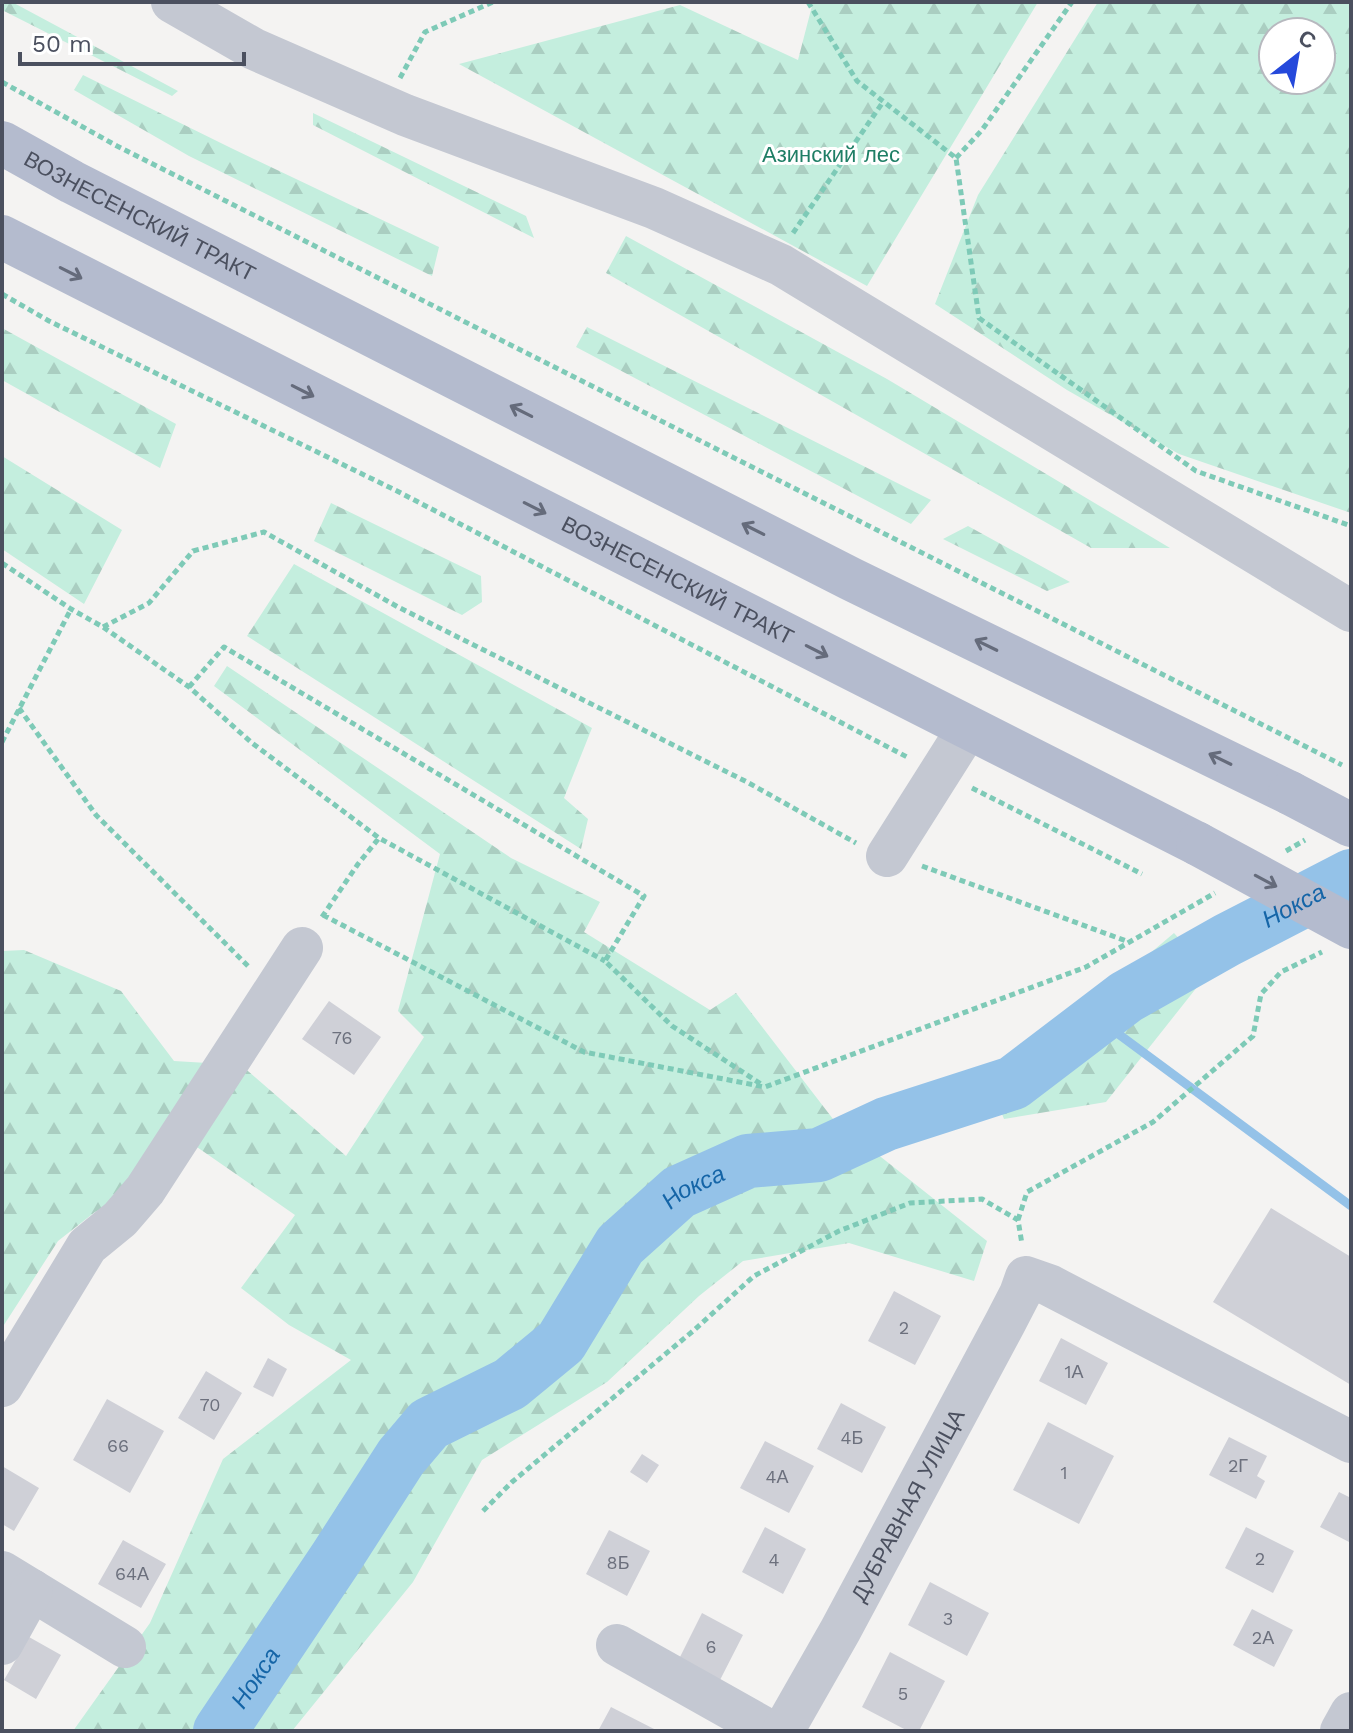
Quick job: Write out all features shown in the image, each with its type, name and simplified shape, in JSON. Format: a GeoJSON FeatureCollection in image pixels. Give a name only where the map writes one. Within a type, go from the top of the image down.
{"type":"FeatureCollection","features":[{"type":"Feature","properties":{"kind":"main road","name":"ВОЗНЕСЕНСКИЙ ТРАКТ"},"geometry":{"type":"LineString","coordinates":[[2,143],[86,190],[851,579],[1290,793],[1331,831]]}},
{"type":"Feature","properties":{"kind":"main road","name":"ВОЗНЕСЕНСКИЙ ТРАКТ"},"geometry":{"type":"LineString","coordinates":[[2,237],[1198,844],[1337,939]]}},
{"type":"Feature","properties":{"kind":"street"},"geometry":{"type":"LineString","coordinates":[[172,2],[254,49],[405,115],[654,208],[781,265],[1351,611]]}},
{"type":"Feature","properties":{"kind":"street"},"geometry":{"type":"LineString","coordinates":[[887,856],[968,728]]}},
{"type":"Feature","properties":{"kind":"street"},"geometry":{"type":"LineString","coordinates":[[2,1386],[87,1246],[120,1219],[145,1190],[312,931]]}},
{"type":"Feature","properties":{"kind":"street"},"geometry":{"type":"LineString","coordinates":[[1026,1277],[1049,1285],[1351,1442]]}},
{"type":"Feature","properties":{"kind":"street","name":"ДУБРАВНАЯ УЛИЦА"},"geometry":{"type":"LineString","coordinates":[[783,1731],[1005,1323],[1026,1277]]}},
{"type":"Feature","properties":{"kind":"street"},"geometry":{"type":"LineString","coordinates":[[2,1644],[17,1581],[125,1647]]}},
{"type":"Feature","properties":{"kind":"street"},"geometry":{"type":"LineString","coordinates":[[617,1645],[770,1731]]}},
{"type":"Feature","properties":{"kind":"street"},"geometry":{"type":"LineString","coordinates":[[1341,1731],[1351,1713]]}},
{"type":"Feature","properties":{"kind":"path"},"geometry":{"type":"LineString","coordinates":[[400,78],[425,32],[493,2]]}},
{"type":"Feature","properties":{"kind":"path"},"geometry":{"type":"LineString","coordinates":[[808,2],[857,81],[956,158],[979,318],[1196,471],[1351,526]]}},
{"type":"Feature","properties":{"kind":"path"},"geometry":{"type":"LineString","coordinates":[[956,158],[982,130],[1072,2]]}},
{"type":"Feature","properties":{"kind":"path"},"geometry":{"type":"LineString","coordinates":[[2,82],[117,146],[1342,765]]}},
{"type":"Feature","properties":{"kind":"path"},"geometry":{"type":"LineString","coordinates":[[792,233],[883,102]]}},
{"type":"Feature","properties":{"kind":"path"},"geometry":{"type":"LineString","coordinates":[[2,294],[49,321],[397,491],[1142,874]]}},
{"type":"Feature","properties":{"kind":"path"},"geometry":{"type":"LineString","coordinates":[[103,627],[149,603],[193,551],[264,532],[398,607],[747,782],[869,850],[930,869],[1129,942]]}},
{"type":"Feature","properties":{"kind":"path"},"geometry":{"type":"LineString","coordinates":[[2,563],[103,627],[189,687],[252,743],[379,838],[605,961],[672,1026],[765,1087]]}},
{"type":"Feature","properties":{"kind":"path"},"geometry":{"type":"LineString","coordinates":[[2,742],[71,609]]}},
{"type":"Feature","properties":{"kind":"path"},"geometry":{"type":"LineString","coordinates":[[189,687],[224,647],[644,896],[605,961]]}},
{"type":"Feature","properties":{"kind":"path"},"geometry":{"type":"LineString","coordinates":[[19,708],[96,815],[274,991]]}},
{"type":"Feature","properties":{"kind":"path"},"geometry":{"type":"LineString","coordinates":[[1286,852],[1331,831]]}},
{"type":"Feature","properties":{"kind":"path"},"geometry":{"type":"LineString","coordinates":[[379,838],[312,931],[584,1052],[765,1087],[1086,967],[1221,889]]}},
{"type":"Feature","properties":{"kind":"path"},"geometry":{"type":"LineString","coordinates":[[1026,1277],[1018,1220],[1027,1192],[1153,1122],[1253,1036],[1261,994],[1281,972],[1337,939]]}},
{"type":"Feature","properties":{"kind":"path"},"geometry":{"type":"LineString","coordinates":[[483,1511],[512,1482],[754,1276],[839,1231],[910,1203],[982,1199],[1018,1220]]}},
{"type":"Feature","properties":{"kind":"green space"},"geometry":{"type":"Polygon","coordinates":[[[2,2],[12,2],[178,91],[172,96],[2,10],[2,2]]]}},
{"type":"Feature","properties":{"kind":"green space","name":"Азинский лес"},"geometry":{"type":"Polygon","coordinates":[[[813,2],[1038,2],[867,286],[459,64],[680,5],[798,60],[813,2]]]}},
{"type":"Feature","properties":{"kind":"green space"},"geometry":{"type":"Polygon","coordinates":[[[1098,2],[1351,2],[1351,513],[1179,454],[1067,390],[935,304],[978,195],[1098,2]]]}},
{"type":"Feature","properties":{"kind":"green space"},"geometry":{"type":"Polygon","coordinates":[[[83,75],[439,247],[432,276],[189,156],[74,90],[83,75]]]}},
{"type":"Feature","properties":{"kind":"green space"},"geometry":{"type":"Polygon","coordinates":[[[313,113],[526,216],[534,238],[313,125],[313,113]]]}},
{"type":"Feature","properties":{"kind":"green space"},"geometry":{"type":"Polygon","coordinates":[[[626,236],[887,379],[1170,548],[1091,548],[606,273],[626,236]]]}},
{"type":"Feature","properties":{"kind":"green space"},"geometry":{"type":"Polygon","coordinates":[[[587,327],[931,500],[911,524],[576,347],[587,327]]]}},
{"type":"Feature","properties":{"kind":"green space"},"geometry":{"type":"Polygon","coordinates":[[[2,328],[176,424],[160,468],[2,380],[2,328]]]}},
{"type":"Feature","properties":{"kind":"green space"},"geometry":{"type":"Polygon","coordinates":[[[2,456],[122,530],[84,604],[2,549],[2,456]]]}},
{"type":"Feature","properties":{"kind":"green space"},"geometry":{"type":"Polygon","coordinates":[[[331,503],[481,576],[482,602],[462,615],[314,541],[331,503]]]}},
{"type":"Feature","properties":{"kind":"green space"},"geometry":{"type":"Polygon","coordinates":[[[968,526],[1070,582],[1047,591],[943,539],[968,526]]]}},
{"type":"Feature","properties":{"kind":"green space"},"geometry":{"type":"Polygon","coordinates":[[[294,564],[592,728],[564,798],[588,819],[581,849],[247,636],[294,564]]]}},
{"type":"Feature","properties":{"kind":"green space"},"geometry":{"type":"Polygon","coordinates":[[[227,666],[511,858],[600,902],[584,932],[710,1010],[736,993],[833,1119],[987,1241],[974,1281],[849,1243],[743,1261],[699,1296],[607,1382],[482,1460],[413,1582],[292,1731],[73,1731],[150,1623],[223,1459],[351,1360],[289,1325],[241,1288],[295,1215],[168,1127],[123,1198],[95,1212],[58,1241],[2,1328],[2,951],[24,950],[121,991],[174,1061],[241,1065],[346,1156],[424,1037],[398,1011],[440,854],[214,686],[227,666]]]}},
{"type":"Feature","properties":{"kind":"green space"},"geometry":{"type":"Polygon","coordinates":[[[1174,933],[1209,972],[1106,1102],[1004,1119],[990,1084],[1045,1033],[1102,994],[1174,933]]]}},
{"type":"Feature","properties":{"kind":"building"},"geometry":{"type":"Polygon","coordinates":[[[329,1001],[381,1037],[354,1075],[302,1039],[329,1001]]]}},
{"type":"Feature","properties":{"kind":"building"},"geometry":{"type":"Polygon","coordinates":[[[1271,1208],[1351,1257],[1351,1385],[1213,1302],[1271,1208]]]}},
{"type":"Feature","properties":{"kind":"building"},"geometry":{"type":"Polygon","coordinates":[[[894,1291],[941,1316],[915,1365],[868,1341],[894,1291]]]}},
{"type":"Feature","properties":{"kind":"building"},"geometry":{"type":"Polygon","coordinates":[[[1061,1338],[1108,1363],[1086,1405],[1039,1381],[1061,1338]]]}},
{"type":"Feature","properties":{"kind":"building"},"geometry":{"type":"Polygon","coordinates":[[[268,1358],[287,1369],[273,1397],[253,1387],[268,1358]]]}},
{"type":"Feature","properties":{"kind":"building"},"geometry":{"type":"Polygon","coordinates":[[[206,1371],[242,1393],[214,1440],[178,1418],[206,1371]]]}},
{"type":"Feature","properties":{"kind":"building"},"geometry":{"type":"Polygon","coordinates":[[[107,1399],[164,1431],[130,1493],[73,1460],[107,1399]]]}},
{"type":"Feature","properties":{"kind":"building"},"geometry":{"type":"Polygon","coordinates":[[[841,1403],[886,1427],[862,1473],[817,1449],[841,1403]]]}},
{"type":"Feature","properties":{"kind":"building"},"geometry":{"type":"Polygon","coordinates":[[[1048,1422],[1114,1456],[1079,1524],[1013,1490],[1048,1422]]]}},
{"type":"Feature","properties":{"kind":"building"},"geometry":{"type":"Polygon","coordinates":[[[1229,1437],[1267,1456],[1257,1476],[1265,1481],[1256,1499],[1209,1475],[1229,1437]]]}},
{"type":"Feature","properties":{"kind":"building"},"geometry":{"type":"Polygon","coordinates":[[[765,1441],[814,1466],[789,1513],[740,1488],[765,1441]]]}},
{"type":"Feature","properties":{"kind":"building"},"geometry":{"type":"Polygon","coordinates":[[[642,1454],[659,1465],[647,1483],[630,1472],[642,1454]]]}},
{"type":"Feature","properties":{"kind":"building"},"geometry":{"type":"Polygon","coordinates":[[[2,1466],[39,1488],[14,1531],[2,1524],[2,1466]]]}},
{"type":"Feature","properties":{"kind":"building"},"geometry":{"type":"Polygon","coordinates":[[[1339,1492],[1351,1498],[1351,1543],[1320,1527],[1339,1492]]]}},
{"type":"Feature","properties":{"kind":"building"},"geometry":{"type":"Polygon","coordinates":[[[765,1527],[806,1549],[783,1594],[742,1572],[765,1527]]]}},
{"type":"Feature","properties":{"kind":"building"},"geometry":{"type":"Polygon","coordinates":[[[1246,1527],[1294,1551],[1273,1593],[1225,1568],[1246,1527]]]}},
{"type":"Feature","properties":{"kind":"building"},"geometry":{"type":"Polygon","coordinates":[[[609,1530],[650,1551],[627,1596],[586,1574],[609,1530]]]}},
{"type":"Feature","properties":{"kind":"building"},"geometry":{"type":"Polygon","coordinates":[[[123,1540],[166,1564],[141,1608],[98,1584],[123,1540]]]}},
{"type":"Feature","properties":{"kind":"building"},"geometry":{"type":"Polygon","coordinates":[[[930,1582],[989,1613],[967,1656],[908,1625],[930,1582]]]}},
{"type":"Feature","properties":{"kind":"building"},"geometry":{"type":"Polygon","coordinates":[[[1252,1609],[1293,1630],[1274,1667],[1233,1645],[1252,1609]]]}},
{"type":"Feature","properties":{"kind":"building"},"geometry":{"type":"Polygon","coordinates":[[[702,1613],[743,1635],[720,1680],[679,1659],[702,1613]]]}},
{"type":"Feature","properties":{"kind":"building"},"geometry":{"type":"Polygon","coordinates":[[[29,1637],[61,1655],[36,1699],[4,1680],[29,1637]]]}},
{"type":"Feature","properties":{"kind":"building"},"geometry":{"type":"Polygon","coordinates":[[[890,1652],[945,1681],[919,1731],[908,1731],[862,1707],[890,1652]]]}},
{"type":"Feature","properties":{"kind":"building"},"geometry":{"type":"Polygon","coordinates":[[[611,1707],[658,1731],[598,1731],[611,1707]]]}},
{"type":"Feature","properties":{"kind":"waterway","name":"Нокса"},"geometry":{"type":"LineString","coordinates":[[220,1731],[401,1457],[429,1424],[510,1384],[561,1342],[620,1245],[679,1192],[748,1161],[819,1155],[886,1124],[1013,1083],[1126,997],[1351,876]]}},
{"type":"Feature","properties":{"kind":"waterway"},"geometry":{"type":"LineString","coordinates":[[1098,1019],[1351,1206]]}}]}
